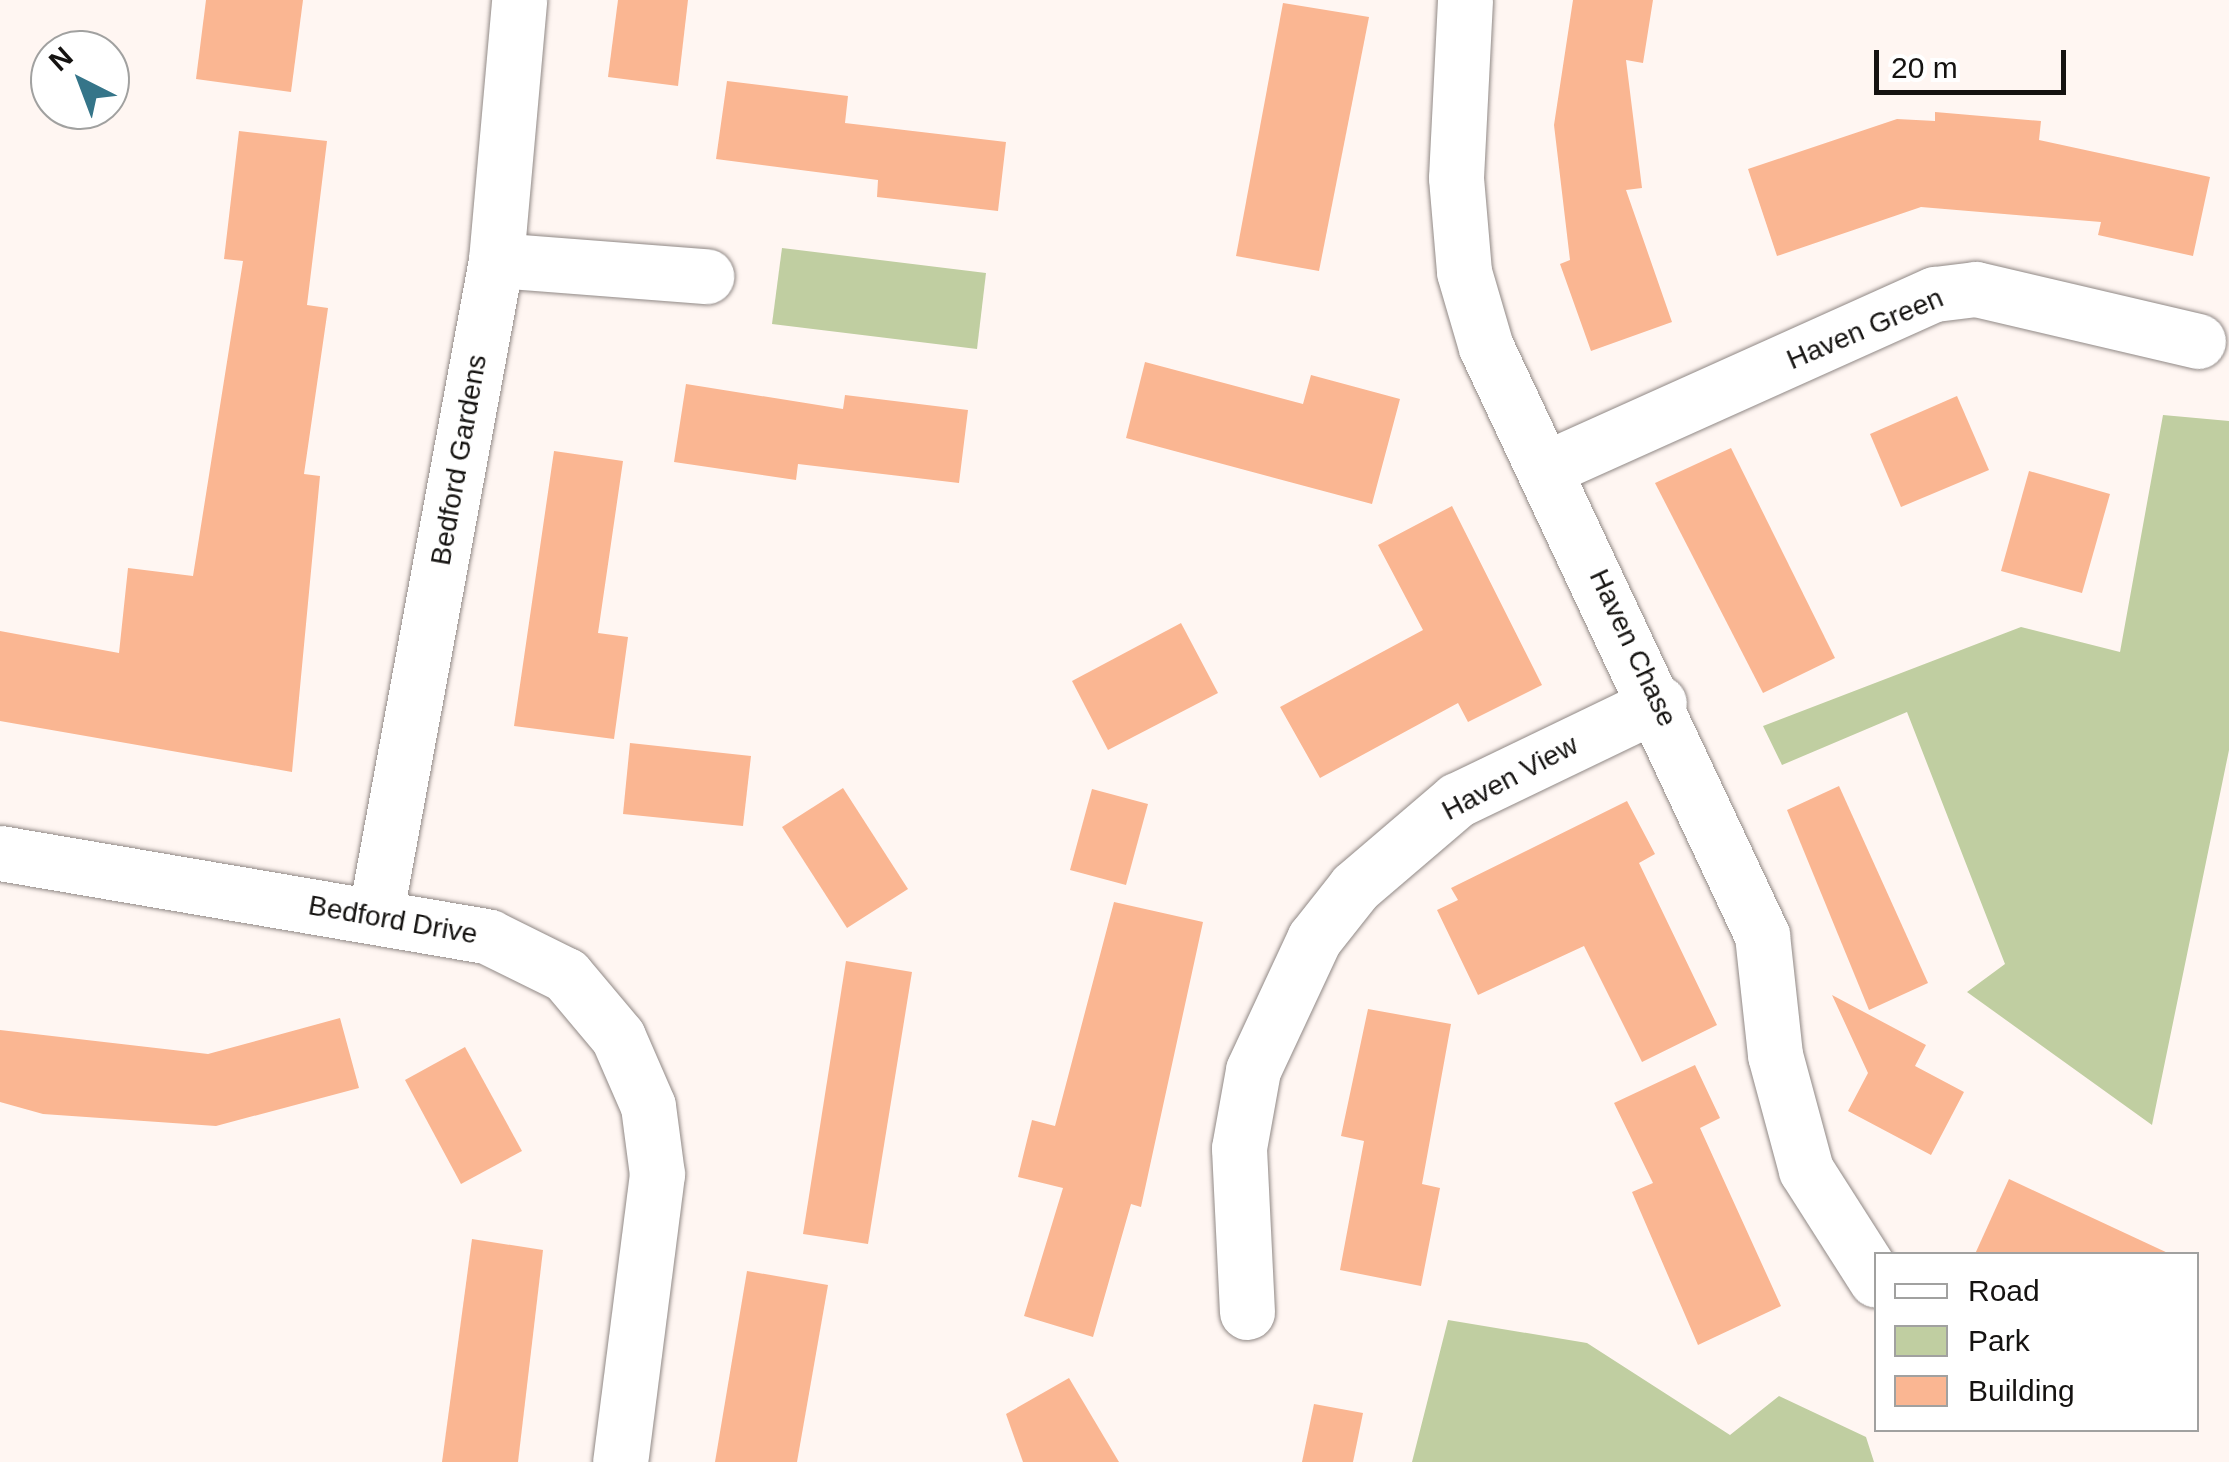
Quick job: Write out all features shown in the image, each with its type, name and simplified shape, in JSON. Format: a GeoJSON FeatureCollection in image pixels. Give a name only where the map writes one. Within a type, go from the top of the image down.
{"type":"FeatureCollection","features":[{"type":"Feature","properties":{"kind":"street","name":"Bedford Gardens"},"geometry":{"type":"LineString","coordinates":[[375,917],[496,260],[518,0]]}},
{"type":"Feature","properties":{"kind":"street","name":"Haven Chase"},"geometry":{"type":"LineString","coordinates":[[1465,0],[1456,60],[1464,272],[1486,348],[1548,468],[1659,703],[1762,934],[1775,1055],[1806,1170],[1874,1277]]}},
{"type":"Feature","properties":{"kind":"street"},"geometry":{"type":"LineString","coordinates":[[496,260],[706,276]]}},
{"type":"Feature","properties":{"kind":"street","name":"Haven Green"},"geometry":{"type":"LineString","coordinates":[[1548,468],[1935,294],[1976,289],[2198,341]]}},
{"type":"Feature","properties":{"kind":"street","name":"Haven View"},"geometry":{"type":"LineString","coordinates":[[1247,1312],[1239,1148],[1254,1070],[1314,939],[1355,886],[1457,800],[1659,703]]}},
{"type":"Feature","properties":{"kind":"street","name":"Bedford Drive"},"geometry":{"type":"LineString","coordinates":[[0,853],[375,917],[505,944],[566,975],[618,1037],[648,1106],[657,1174],[620,1462]]}},
{"type":"Feature","properties":{"kind":"green space"},"geometry":{"type":"Polygon","coordinates":[[[782,248],[986,273],[977,349],[772,324],[782,248]]]}},
{"type":"Feature","properties":{"kind":"green space"},"geometry":{"type":"Polygon","coordinates":[[[2163,415],[2229,421],[2229,750],[2152,1125],[1967,992],[2005,964],[1907,712],[1782,765],[1763,726],[2021,627],[2120,652],[2163,415]]]}},
{"type":"Feature","properties":{"kind":"green space"},"geometry":{"type":"Polygon","coordinates":[[[1448,1320],[1587,1343],[1730,1435],[1779,1396],[1866,1437],[1874,1462],[1412,1462],[1448,1320]]]}},
{"type":"Feature","properties":{"kind":"building"},"geometry":{"type":"Polygon","coordinates":[[[206,0],[303,0],[291,92],[196,79],[206,0]]]}},
{"type":"Feature","properties":{"kind":"building"},"geometry":{"type":"Polygon","coordinates":[[[618,0],[688,0],[678,86],[608,77],[618,0]]]}},
{"type":"Feature","properties":{"kind":"building"},"geometry":{"type":"Polygon","coordinates":[[[1573,0],[1653,0],[1643,63],[1626,60],[1642,188],[1626,190],[1672,322],[1591,351],[1560,264],[1570,260],[1554,125],[1573,0]]]}},
{"type":"Feature","properties":{"kind":"building"},"geometry":{"type":"Polygon","coordinates":[[[1283,3],[1369,17],[1319,271],[1236,256],[1283,3]]]}},
{"type":"Feature","properties":{"kind":"building"},"geometry":{"type":"Polygon","coordinates":[[[727,81],[848,96],[845,123],[1006,142],[998,211],[877,197],[878,180],[716,159],[727,81]]]}},
{"type":"Feature","properties":{"kind":"building"},"geometry":{"type":"Polygon","coordinates":[[[1935,112],[2041,121],[2039,140],[2210,177],[2193,256],[2098,235],[2101,222],[1921,207],[1777,256],[1748,169],[1897,119],[1935,121],[1935,112]]]}},
{"type":"Feature","properties":{"kind":"building"},"geometry":{"type":"Polygon","coordinates":[[[239,131],[327,141],[307,305],[328,308],[304,474],[320,476],[292,772],[0,721],[0,631],[119,653],[128,568],[193,576],[243,261],[224,259],[239,131]]]}},
{"type":"Feature","properties":{"kind":"building"},"geometry":{"type":"Polygon","coordinates":[[[1145,362],[1303,404],[1311,375],[1400,399],[1372,504],[1126,438],[1145,362]]]}},
{"type":"Feature","properties":{"kind":"building"},"geometry":{"type":"Polygon","coordinates":[[[686,384],[843,409],[845,395],[968,410],[959,483],[798,464],[796,480],[674,462],[686,384]]]}},
{"type":"Feature","properties":{"kind":"building"},"geometry":{"type":"Polygon","coordinates":[[[1957,396],[1989,470],[1901,507],[1870,434],[1957,396]]]}},
{"type":"Feature","properties":{"kind":"building"},"geometry":{"type":"Polygon","coordinates":[[[1731,448],[1835,658],[1763,693],[1655,483],[1731,448]]]}},
{"type":"Feature","properties":{"kind":"building"},"geometry":{"type":"Polygon","coordinates":[[[554,451],[623,461],[598,633],[628,637],[614,739],[514,726],[554,451]]]}},
{"type":"Feature","properties":{"kind":"building"},"geometry":{"type":"Polygon","coordinates":[[[2029,471],[2110,494],[2082,593],[2001,571],[2029,471]]]}},
{"type":"Feature","properties":{"kind":"building"},"geometry":{"type":"Polygon","coordinates":[[[1452,506],[1542,685],[1468,722],[1458,703],[1320,778],[1280,707],[1423,630],[1378,545],[1452,506]]]}},
{"type":"Feature","properties":{"kind":"building"},"geometry":{"type":"Polygon","coordinates":[[[1181,623],[1218,693],[1108,750],[1072,681],[1181,623]]]}},
{"type":"Feature","properties":{"kind":"building"},"geometry":{"type":"Polygon","coordinates":[[[630,743],[751,756],[743,826],[623,814],[630,743]]]}},
{"type":"Feature","properties":{"kind":"building"},"geometry":{"type":"Polygon","coordinates":[[[1839,786],[1928,983],[1869,1010],[1787,810],[1839,786]]]}},
{"type":"Feature","properties":{"kind":"building"},"geometry":{"type":"Polygon","coordinates":[[[843,788],[908,889],[847,928],[782,827],[843,788]]]}},
{"type":"Feature","properties":{"kind":"building"},"geometry":{"type":"Polygon","coordinates":[[[1092,789],[1148,804],[1126,885],[1070,870],[1092,789]]]}},
{"type":"Feature","properties":{"kind":"building"},"geometry":{"type":"Polygon","coordinates":[[[1627,801],[1655,854],[1639,863],[1717,1025],[1642,1062],[1584,946],[1478,995],[1437,910],[1458,900],[1451,888],[1627,801]]]}},
{"type":"Feature","properties":{"kind":"building"},"geometry":{"type":"Polygon","coordinates":[[[1114,902],[1203,922],[1141,1207],[1131,1204],[1093,1337],[1024,1316],[1063,1188],[1018,1177],[1032,1120],[1055,1126],[1114,902]]]}},
{"type":"Feature","properties":{"kind":"building"},"geometry":{"type":"Polygon","coordinates":[[[846,961],[912,972],[868,1244],[803,1234],[846,961]]]}},
{"type":"Feature","properties":{"kind":"building"},"geometry":{"type":"Polygon","coordinates":[[[1832,995],[1926,1045],[1915,1066],[1964,1092],[1931,1155],[1848,1111],[1868,1073],[1832,995]]]}},
{"type":"Feature","properties":{"kind":"building"},"geometry":{"type":"Polygon","coordinates":[[[1368,1009],[1451,1024],[1422,1184],[1440,1188],[1421,1286],[1340,1270],[1364,1141],[1341,1136],[1368,1009]]]}},
{"type":"Feature","properties":{"kind":"building"},"geometry":{"type":"Polygon","coordinates":[[[340,1018],[359,1088],[216,1126],[43,1114],[0,1102],[0,1030],[208,1054],[340,1018]]]}},
{"type":"Feature","properties":{"kind":"building"},"geometry":{"type":"Polygon","coordinates":[[[465,1047],[522,1151],[461,1184],[405,1080],[465,1047]]]}},
{"type":"Feature","properties":{"kind":"building"},"geometry":{"type":"Polygon","coordinates":[[[1695,1065],[1720,1118],[1700,1128],[1781,1306],[1698,1345],[1632,1192],[1653,1183],[1614,1103],[1695,1065]]]}},
{"type":"Feature","properties":{"kind":"building"},"geometry":{"type":"Polygon","coordinates":[[[2009,1179],[2166,1252],[1976,1252],[2009,1179]]]}},
{"type":"Feature","properties":{"kind":"building"},"geometry":{"type":"Polygon","coordinates":[[[472,1239],[543,1250],[518,1462],[442,1462],[472,1239]]]}},
{"type":"Feature","properties":{"kind":"building"},"geometry":{"type":"Polygon","coordinates":[[[747,1271],[828,1285],[797,1462],[715,1462],[747,1271]]]}},
{"type":"Feature","properties":{"kind":"building"},"geometry":{"type":"Polygon","coordinates":[[[1069,1378],[1119,1462],[1023,1462],[1006,1414],[1069,1378]]]}},
{"type":"Feature","properties":{"kind":"building"},"geometry":{"type":"Polygon","coordinates":[[[1314,1404],[1363,1413],[1353,1462],[1302,1462],[1314,1404]]]}}]}
